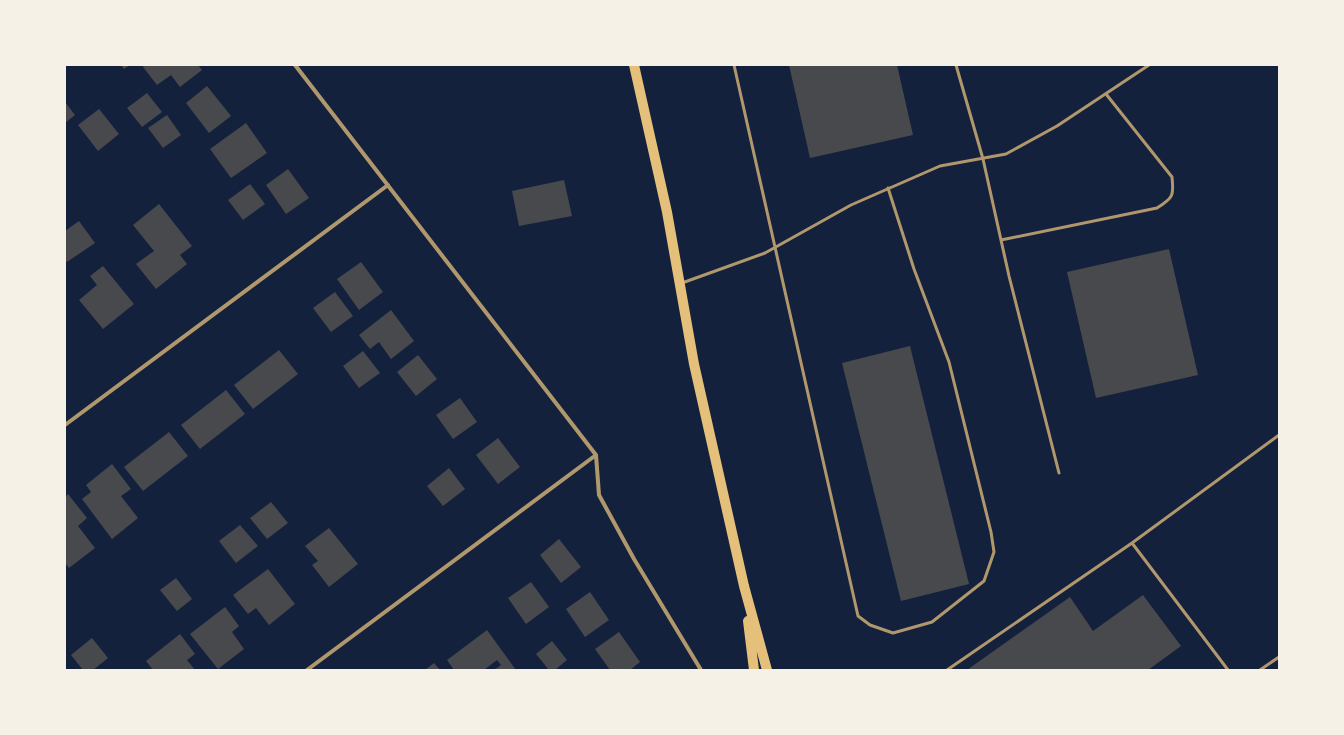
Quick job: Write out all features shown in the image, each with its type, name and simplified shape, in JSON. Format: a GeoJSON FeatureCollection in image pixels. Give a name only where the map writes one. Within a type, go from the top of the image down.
{"type":"FeatureCollection","features":[{"type":"Feature","properties":{"kind":"main road"},"geometry":{"type":"LineString","coordinates":[[634,65],[667,212],[694,364],[744,586],[767,670]]}},
{"type":"Feature","properties":{"kind":"main road"},"geometry":{"type":"LineString","coordinates":[[744,586],[754,670]]}},
{"type":"Feature","properties":{"kind":"street"},"geometry":{"type":"LineString","coordinates":[[296,65],[596,455],[599,495],[634,559],[701,670]]}},
{"type":"Feature","properties":{"kind":"street"},"geometry":{"type":"LineString","coordinates":[[65,425],[388,185]]}},
{"type":"Feature","properties":{"kind":"street"},"geometry":{"type":"LineString","coordinates":[[307,670],[596,455]]}},
{"type":"Feature","properties":{"kind":"lane"},"geometry":{"type":"LineString","coordinates":[[734,65],[858,616],[870,625],[893,633],[932,622],[984,581],[994,552],[991,532],[949,362],[914,269],[888,188]]}},
{"type":"Feature","properties":{"kind":"lane"},"geometry":{"type":"LineString","coordinates":[[956,65],[983,159],[1001,240],[1060,473]]}},
{"type":"Feature","properties":{"kind":"lane"},"geometry":{"type":"LineString","coordinates":[[680,283],[776,248],[851,205],[940,166],[1006,154],[1057,126],[1149,65]]}},
{"type":"Feature","properties":{"kind":"lane"},"geometry":{"type":"LineString","coordinates":[[1001,240],[1157,208],[1171,199],[1174,191],[1172,176],[1106,94]]}},
{"type":"Feature","properties":{"kind":"lane"},"geometry":{"type":"LineString","coordinates":[[947,670],[1132,543],[1279,435]]}},
{"type":"Feature","properties":{"kind":"lane"},"geometry":{"type":"LineString","coordinates":[[1132,543],[1228,670]]}},
{"type":"Feature","properties":{"kind":"lane"},"geometry":{"type":"LineString","coordinates":[[1260,670],[1279,657]]}},
{"type":"Feature","properties":{"kind":"building"},"geometry":{"type":"Polygon","coordinates":[[[121,65],[130,65],[124,69],[121,65]]]}},
{"type":"Feature","properties":{"kind":"building"},"geometry":{"type":"Polygon","coordinates":[[[145,65],[198,65],[202,70],[180,87],[171,75],[157,85],[143,67],[145,65]]]}},
{"type":"Feature","properties":{"kind":"building"},"geometry":{"type":"Polygon","coordinates":[[[789,65],[897,65],[913,135],[810,158],[789,65]]]}},
{"type":"Feature","properties":{"kind":"building"},"geometry":{"type":"Polygon","coordinates":[[[207,86],[231,116],[209,133],[186,103],[207,86]]]}},
{"type":"Feature","properties":{"kind":"building"},"geometry":{"type":"Polygon","coordinates":[[[147,93],[162,112],[142,127],[127,108],[147,93]]]}},
{"type":"Feature","properties":{"kind":"building"},"geometry":{"type":"Polygon","coordinates":[[[65,102],[75,115],[65,123],[65,102]]]}},
{"type":"Feature","properties":{"kind":"building"},"geometry":{"type":"Polygon","coordinates":[[[99,109],[119,134],[98,151],[78,125],[99,109]]]}},
{"type":"Feature","properties":{"kind":"building"},"geometry":{"type":"Polygon","coordinates":[[[167,115],[181,135],[163,148],[148,128],[167,115]]]}},
{"type":"Feature","properties":{"kind":"building"},"geometry":{"type":"Polygon","coordinates":[[[246,123],[267,153],[231,178],[210,149],[246,123]]]}},
{"type":"Feature","properties":{"kind":"building"},"geometry":{"type":"Polygon","coordinates":[[[288,169],[309,198],[286,214],[266,185],[288,169]]]}},
{"type":"Feature","properties":{"kind":"building"},"geometry":{"type":"Polygon","coordinates":[[[564,180],[572,216],[519,226],[512,191],[564,180]]]}},
{"type":"Feature","properties":{"kind":"building"},"geometry":{"type":"Polygon","coordinates":[[[250,184],[265,204],[243,220],[228,200],[250,184]]]}},
{"type":"Feature","properties":{"kind":"building"},"geometry":{"type":"Polygon","coordinates":[[[159,204],[192,246],[180,255],[187,264],[156,289],[136,264],[154,251],[133,225],[159,204]]]}},
{"type":"Feature","properties":{"kind":"building"},"geometry":{"type":"Polygon","coordinates":[[[79,221],[95,243],[67,262],[65,259],[65,231],[79,221]]]}},
{"type":"Feature","properties":{"kind":"building"},"geometry":{"type":"Polygon","coordinates":[[[1169,249],[1198,375],[1096,398],[1067,272],[1169,249]]]}},
{"type":"Feature","properties":{"kind":"building"},"geometry":{"type":"Polygon","coordinates":[[[361,262],[383,292],[359,310],[337,279],[361,262]]]}},
{"type":"Feature","properties":{"kind":"building"},"geometry":{"type":"Polygon","coordinates":[[[103,266],[134,304],[103,329],[79,300],[97,285],[90,276],[103,266]]]}},
{"type":"Feature","properties":{"kind":"building"},"geometry":{"type":"Polygon","coordinates":[[[335,292],[353,316],[331,332],[313,308],[335,292]]]}},
{"type":"Feature","properties":{"kind":"building"},"geometry":{"type":"Polygon","coordinates":[[[391,310],[414,341],[391,359],[379,342],[370,349],[359,335],[391,310]]]}},
{"type":"Feature","properties":{"kind":"building"},"geometry":{"type":"Polygon","coordinates":[[[910,346],[969,584],[901,601],[842,363],[910,346]]]}},
{"type":"Feature","properties":{"kind":"building"},"geometry":{"type":"Polygon","coordinates":[[[279,350],[298,374],[253,409],[234,385],[279,350]]]}},
{"type":"Feature","properties":{"kind":"building"},"geometry":{"type":"Polygon","coordinates":[[[363,351],[380,373],[359,388],[343,366],[363,351]]]}},
{"type":"Feature","properties":{"kind":"building"},"geometry":{"type":"Polygon","coordinates":[[[418,355],[437,379],[416,396],[397,372],[418,355]]]}},
{"type":"Feature","properties":{"kind":"building"},"geometry":{"type":"Polygon","coordinates":[[[226,390],[245,414],[200,449],[181,425],[226,390]]]}},
{"type":"Feature","properties":{"kind":"building"},"geometry":{"type":"Polygon","coordinates":[[[460,398],[477,422],[453,439],[436,415],[460,398]]]}},
{"type":"Feature","properties":{"kind":"building"},"geometry":{"type":"Polygon","coordinates":[[[169,432],[188,456],[143,491],[124,467],[169,432]]]}},
{"type":"Feature","properties":{"kind":"building"},"geometry":{"type":"Polygon","coordinates":[[[498,438],[520,467],[498,484],[476,455],[498,438]]]}},
{"type":"Feature","properties":{"kind":"building"},"geometry":{"type":"Polygon","coordinates":[[[112,464],[131,489],[121,496],[138,518],[112,539],[82,499],[91,492],[86,485],[112,464]]]}},
{"type":"Feature","properties":{"kind":"building"},"geometry":{"type":"Polygon","coordinates":[[[449,468],[465,489],[443,506],[427,486],[449,468]]]}},
{"type":"Feature","properties":{"kind":"building"},"geometry":{"type":"Polygon","coordinates":[[[68,494],[87,518],[78,526],[95,548],[69,568],[65,563],[65,497],[68,494]]]}},
{"type":"Feature","properties":{"kind":"building"},"geometry":{"type":"Polygon","coordinates":[[[271,502],[288,523],[267,539],[250,518],[271,502]]]}},
{"type":"Feature","properties":{"kind":"building"},"geometry":{"type":"Polygon","coordinates":[[[240,525],[258,546],[236,563],[219,541],[240,525]]]}},
{"type":"Feature","properties":{"kind":"building"},"geometry":{"type":"Polygon","coordinates":[[[329,528],[358,564],[329,587],[312,565],[318,561],[305,546],[329,528]]]}},
{"type":"Feature","properties":{"kind":"building"},"geometry":{"type":"Polygon","coordinates":[[[559,539],[581,567],[561,583],[540,555],[559,539]]]}},
{"type":"Feature","properties":{"kind":"building"},"geometry":{"type":"Polygon","coordinates":[[[268,569],[295,604],[269,625],[256,608],[248,614],[233,595],[268,569]]]}},
{"type":"Feature","properties":{"kind":"building"},"geometry":{"type":"Polygon","coordinates":[[[176,578],[192,599],[177,611],[160,590],[176,578]]]}},
{"type":"Feature","properties":{"kind":"building"},"geometry":{"type":"Polygon","coordinates":[[[531,582],[549,607],[526,624],[508,598],[531,582]]]}},
{"type":"Feature","properties":{"kind":"building"},"geometry":{"type":"Polygon","coordinates":[[[590,592],[609,620],[585,637],[566,609],[590,592]]]}},
{"type":"Feature","properties":{"kind":"building"},"geometry":{"type":"Polygon","coordinates":[[[1143,595],[1181,646],[1148,670],[967,670],[1070,597],[1093,631],[1143,595]]]}},
{"type":"Feature","properties":{"kind":"building"},"geometry":{"type":"Polygon","coordinates":[[[225,607],[239,626],[232,632],[244,649],[218,669],[190,634],[225,607]]]}},
{"type":"Feature","properties":{"kind":"building"},"geometry":{"type":"Polygon","coordinates":[[[487,630],[516,670],[494,670],[501,665],[497,660],[484,670],[454,670],[447,660],[487,630]]]}},
{"type":"Feature","properties":{"kind":"building"},"geometry":{"type":"Polygon","coordinates":[[[619,632],[640,662],[630,670],[610,670],[595,649],[619,632]]]}},
{"type":"Feature","properties":{"kind":"building"},"geometry":{"type":"Polygon","coordinates":[[[180,634],[195,654],[187,660],[195,670],[153,670],[146,661],[180,634]]]}},
{"type":"Feature","properties":{"kind":"building"},"geometry":{"type":"Polygon","coordinates":[[[92,638],[108,658],[93,670],[83,670],[71,655],[92,638]]]}},
{"type":"Feature","properties":{"kind":"building"},"geometry":{"type":"Polygon","coordinates":[[[552,641],[567,660],[555,670],[549,670],[536,654],[552,641]]]}},
{"type":"Feature","properties":{"kind":"building"},"geometry":{"type":"Polygon","coordinates":[[[434,663],[440,670],[425,670],[434,663]]]}}]}
